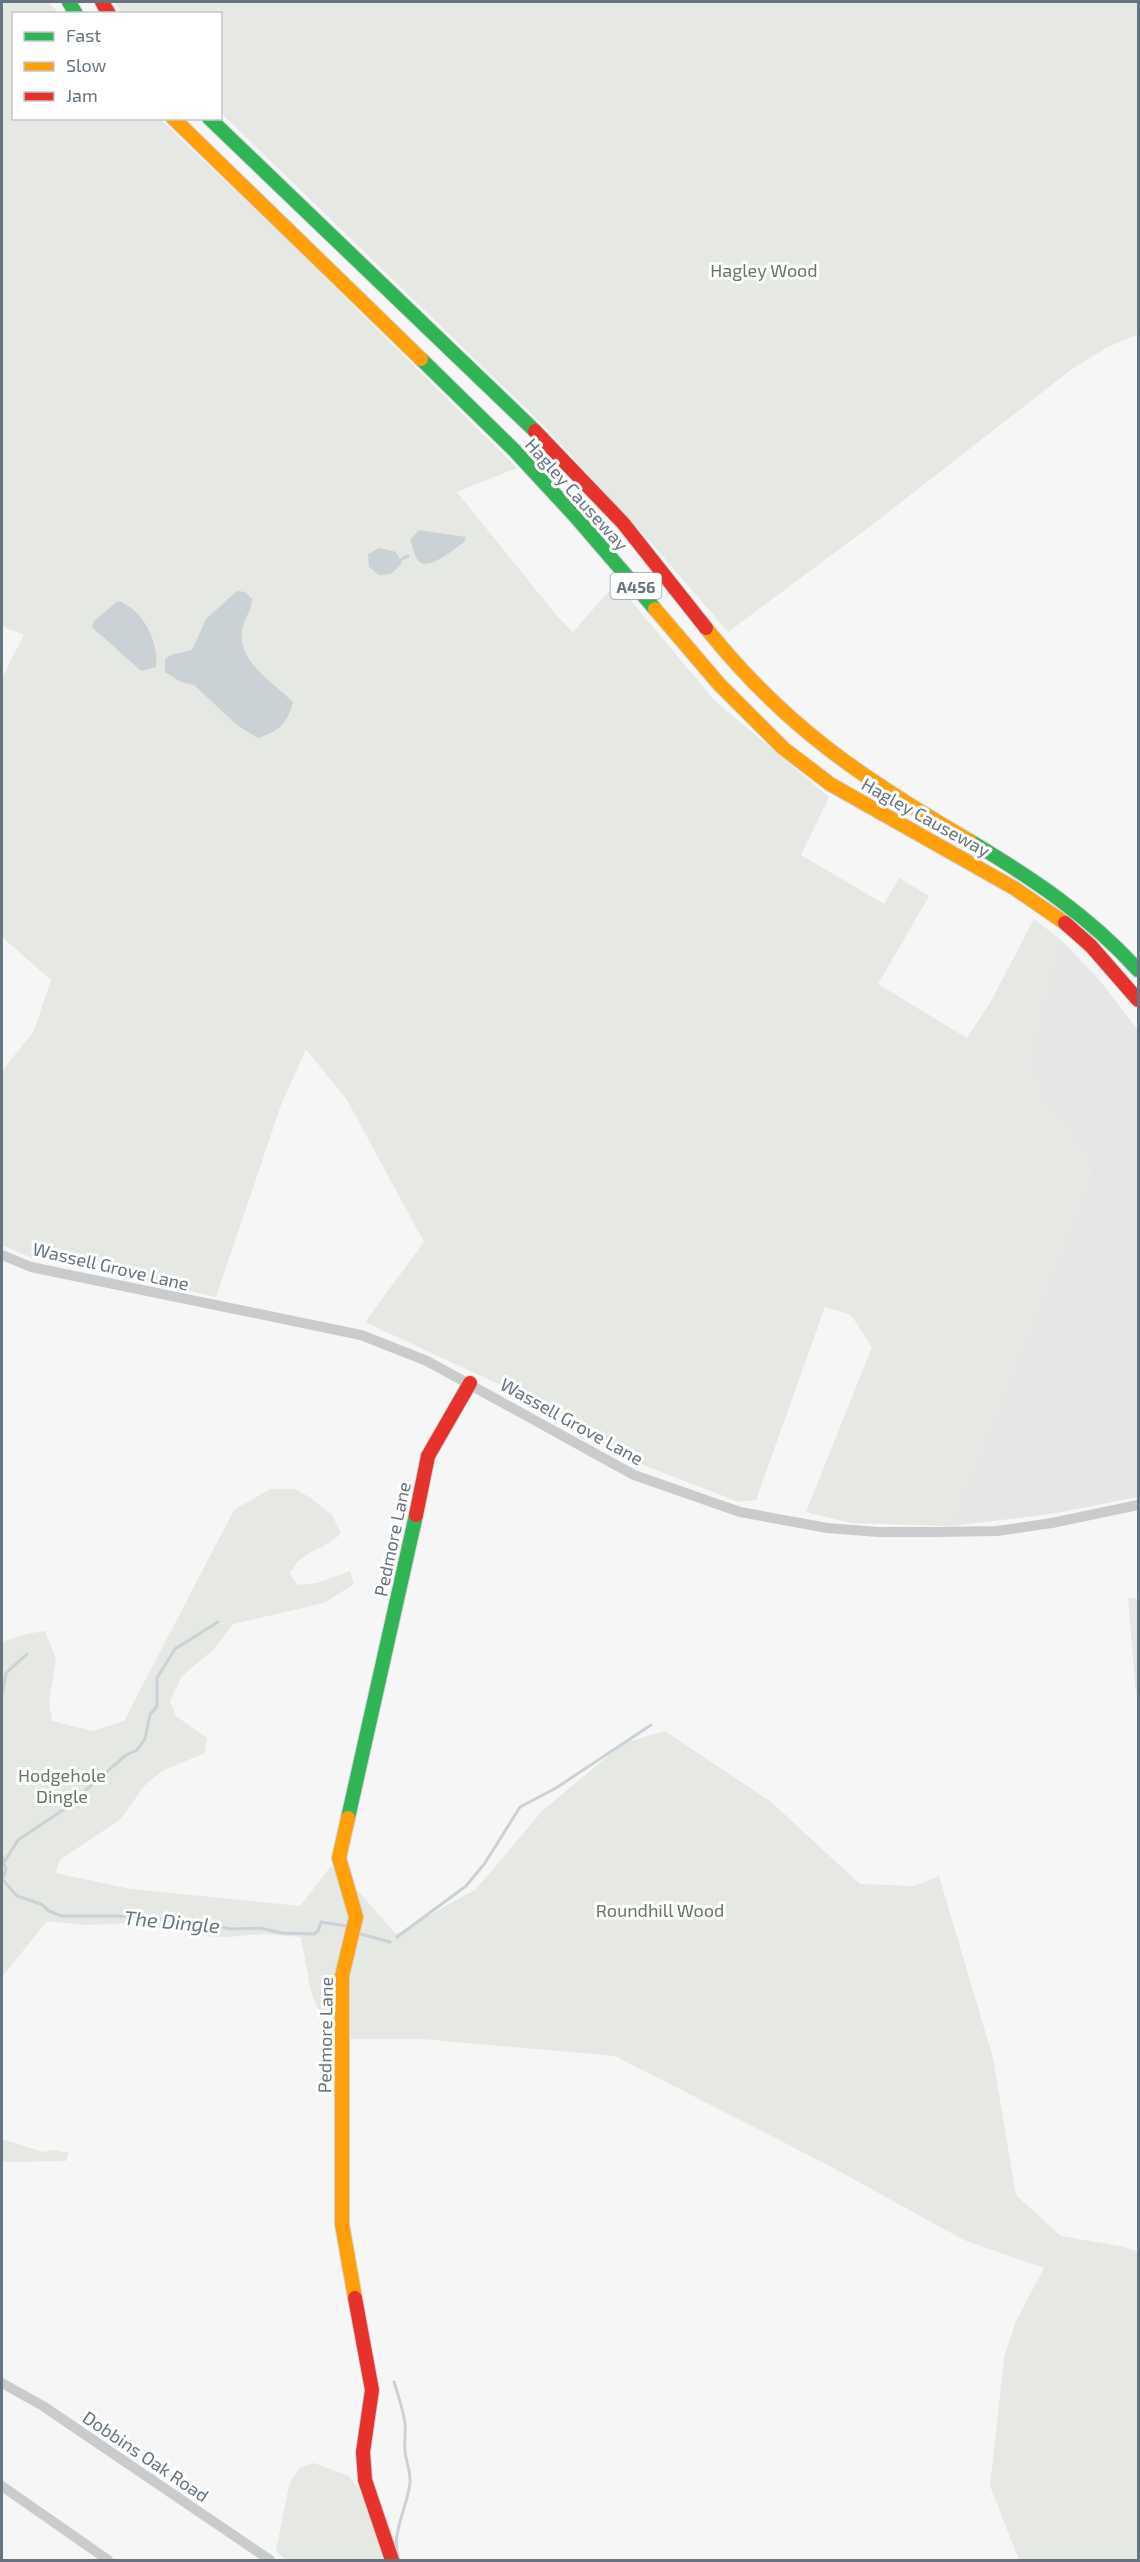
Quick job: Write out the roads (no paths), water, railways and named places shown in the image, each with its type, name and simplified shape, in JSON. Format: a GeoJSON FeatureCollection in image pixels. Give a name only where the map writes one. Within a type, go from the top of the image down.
{"type":"FeatureCollection","features":[{"type":"Feature","properties":{"kind":"main road","name":"Hagley Causeway"},"geometry":{"type":"LineString","coordinates":[[176,120],[514,450],[575,516],[719,684],[783,748],[830,784],[1014,888],[1064,922],[1091,946],[1138,1000]]}},
{"type":"Feature","properties":{"kind":"main road","name":"Hagley Causeway"},"geometry":{"type":"LineString","coordinates":[[211,120],[534,430],[599,496],[708,630],[753,682],[792,721],[841,760],[901,800],[1024,872],[1101,931],[1138,970]]}},
{"type":"Feature","properties":{"kind":"main road","name":"Pedmore Lane"},"geometry":{"type":"LineString","coordinates":[[392,2560],[365,2480],[363,2452],[372,2390],[342,2224],[342,1976],[356,1917],[339,1858],[389,1643],[428,1456],[470,1383]]}},
{"type":"Feature","properties":{"kind":"street","name":"Wassell Grove Lane"},"geometry":{"type":"LineString","coordinates":[[2,1256],[31,1268],[361,1335],[427,1361],[470,1383],[634,1475],[740,1512],[827,1528],[878,1532],[997,1531],[1052,1523],[1138,1505]]}},
{"type":"Feature","properties":{"kind":"street","name":"Dobbins Oak Road"},"geometry":{"type":"LineString","coordinates":[[2,2383],[43,2406],[270,2560]]}},
{"type":"Feature","properties":{"kind":"street"},"geometry":{"type":"LineString","coordinates":[[2,2486],[108,2560]]}},
{"type":"Feature","properties":{"kind":"waterway"},"geometry":{"type":"LineString","coordinates":[[400,560],[408,556]]}},
{"type":"Feature","properties":{"kind":"waterway"},"geometry":{"type":"LineString","coordinates":[[5,1861],[18,1840],[63,1810],[126,1755],[137,1750],[145,1739],[150,1715],[157,1706],[157,1678],[175,1649],[218,1622]]}},
{"type":"Feature","properties":{"kind":"waterway","name":"The Dingle"},"geometry":{"type":"LineString","coordinates":[[2,1696],[6,1673],[27,1654]]}},
{"type":"Feature","properties":{"kind":"waterway","name":"The Dingle"},"geometry":{"type":"LineString","coordinates":[[397,1937],[466,1886],[485,1863],[520,1807],[556,1788],[651,1725]]}},
{"type":"Feature","properties":{"kind":"waterway","name":"The Dingle"},"geometry":{"type":"LineString","coordinates":[[2,1856],[6,1870],[2,1879]]}},
{"type":"Feature","properties":{"kind":"waterway","name":"The Dingle"},"geometry":{"type":"LineString","coordinates":[[2,1879],[17,1896],[41,1904],[49,1911],[61,1916],[120,1916],[204,1923],[230,1929],[260,1928],[282,1933],[314,1934],[318,1931],[321,1922],[346,1926]]}},
{"type":"Feature","properties":{"kind":"waterway","name":"The Dingle"},"geometry":{"type":"LineString","coordinates":[[357,1933],[390,1942]]}},
{"type":"Feature","properties":{"kind":"waterway"},"geometry":{"type":"LineString","coordinates":[[394,2382],[405,2423],[405,2451],[410,2479],[398,2531],[399,2560]]}},
{"type":"Feature","properties":{"kind":"park label","name":"Hagley Wood"},"geometry":{"type":"Point","coordinates":[764,270]}},
{"type":"Feature","properties":{"kind":"park label","name":"Hodgehole Dingle"},"geometry":{"type":"Point","coordinates":[62,1785]}},
{"type":"Feature","properties":{"kind":"park label","name":"Roundhill Wood"},"geometry":{"type":"Point","coordinates":[660,1910]}}]}
